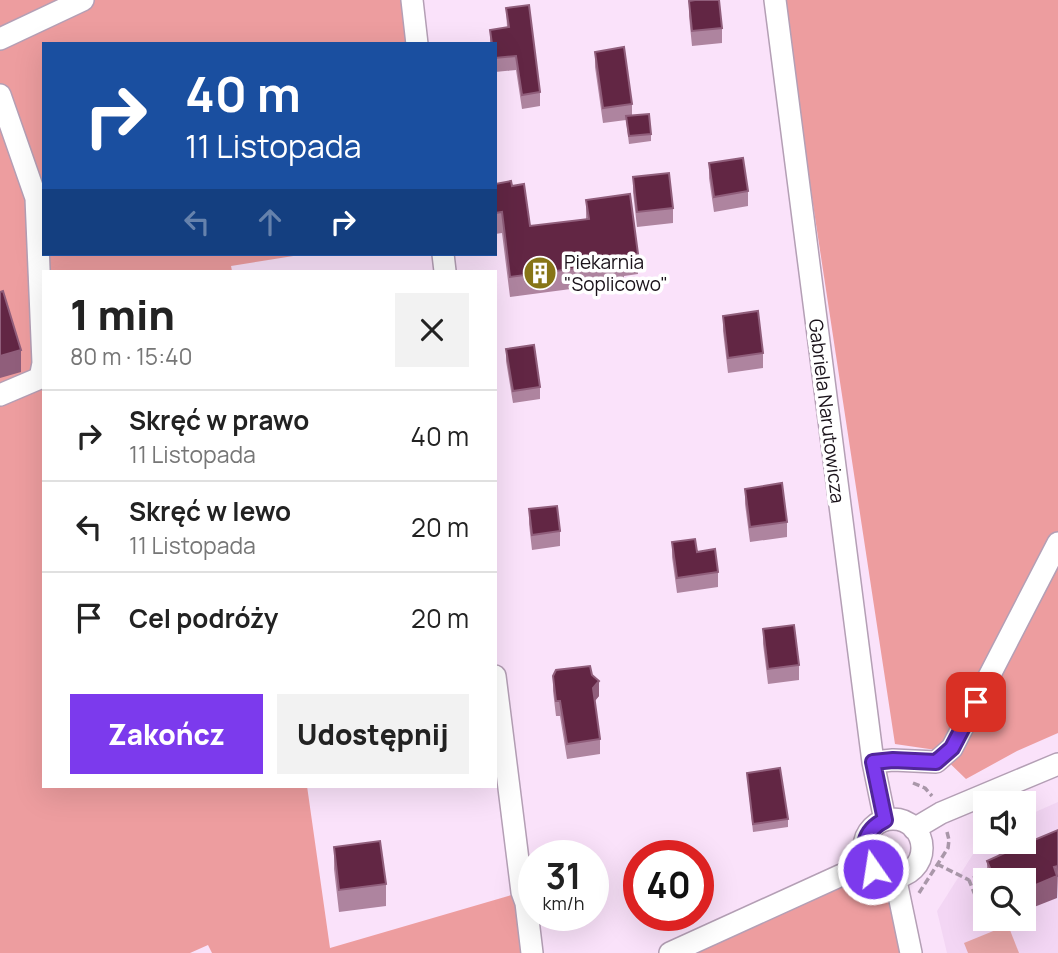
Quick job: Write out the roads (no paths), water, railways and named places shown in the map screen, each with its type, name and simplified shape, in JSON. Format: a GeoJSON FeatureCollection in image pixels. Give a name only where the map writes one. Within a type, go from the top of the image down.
{"type":"FeatureCollection","features":[{"type":"Feature","properties":{"kind":"street"},"geometry":{"type":"LineString","coordinates":[[0,38],[83,0]]}},
{"type":"Feature","properties":{"kind":"street"},"geometry":{"type":"LineString","coordinates":[[412,0],[417,42]]}},
{"type":"Feature","properties":{"kind":"street","name":"Gabriela Narutowicza"},"geometry":{"type":"LineString","coordinates":[[775,0],[873,762],[885,820]]}},
{"type":"Feature","properties":{"kind":"street"},"geometry":{"type":"LineString","coordinates":[[0,95],[36,198],[42,339]]}},
{"type":"Feature","properties":{"kind":"street"},"geometry":{"type":"LineString","coordinates":[[0,395],[40,378],[42,368]]}},
{"type":"Feature","properties":{"kind":"street"},"geometry":{"type":"LineString","coordinates":[[873,762],[936,762],[952,748],[1058,543]]}},
{"type":"Feature","properties":{"kind":"street"},"geometry":{"type":"LineString","coordinates":[[497,692],[532,953]]}},
{"type":"Feature","properties":{"kind":"street"},"geometry":{"type":"LineString","coordinates":[[914,829],[941,813],[1058,764]]}},
{"type":"Feature","properties":{"kind":"street"},"geometry":{"type":"LineString","coordinates":[[885,820],[903,821],[914,829],[921,843],[919,859],[909,872],[895,876],[879,873],[868,863],[864,847],[866,837],[874,826],[885,820]]}},
{"type":"Feature","properties":{"kind":"street"},"geometry":{"type":"LineString","coordinates":[[670,953],[868,863]]}},
{"type":"Feature","properties":{"kind":"street"},"geometry":{"type":"LineString","coordinates":[[895,876],[911,953]]}},
{"type":"Feature","properties":{"kind":"place","name":"Piekarnia \"Soplicowo\""},"geometry":{"type":"Point","coordinates":[540,273]}}]}
